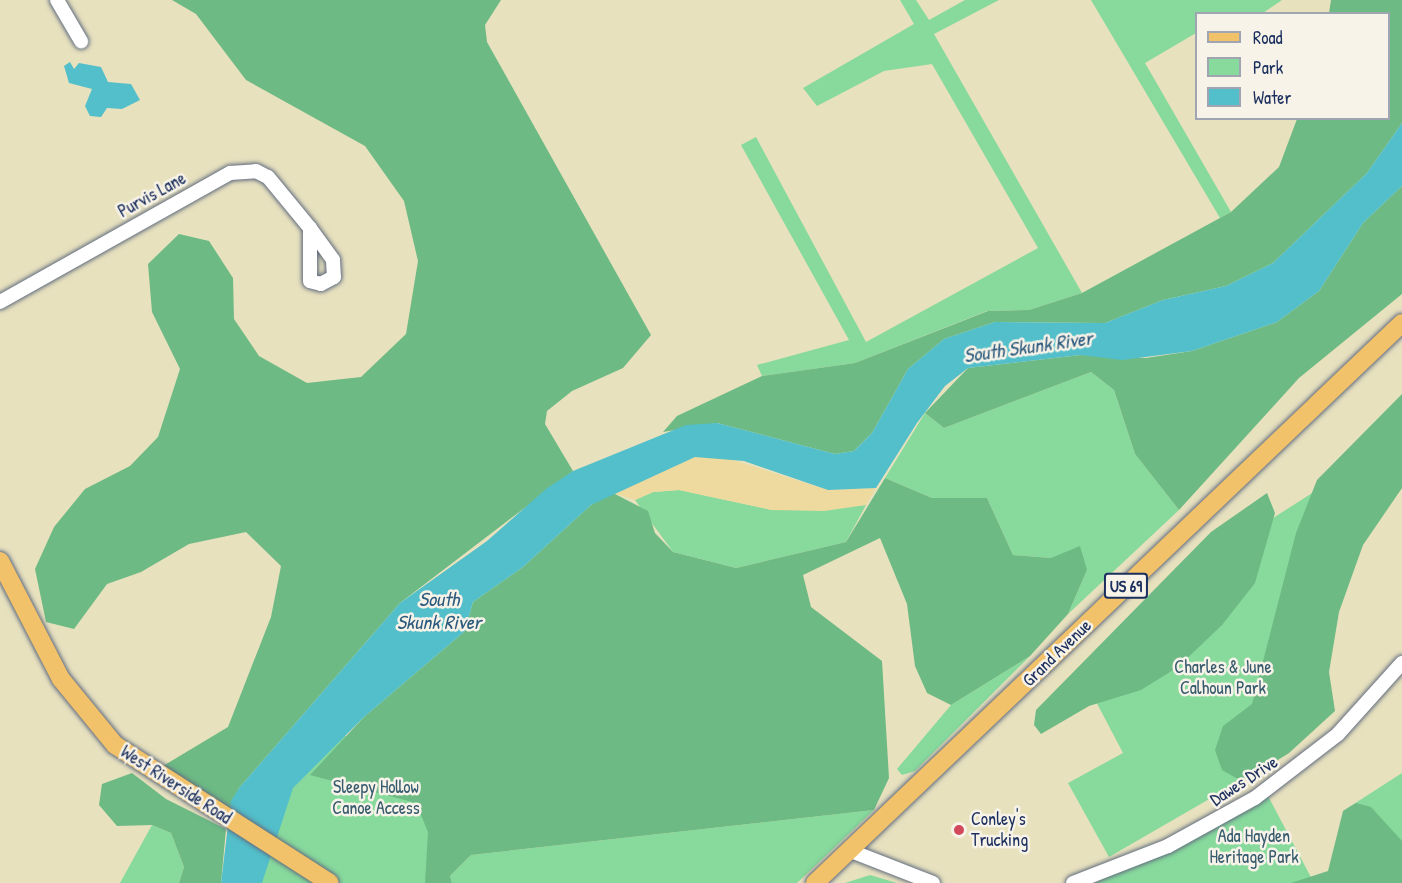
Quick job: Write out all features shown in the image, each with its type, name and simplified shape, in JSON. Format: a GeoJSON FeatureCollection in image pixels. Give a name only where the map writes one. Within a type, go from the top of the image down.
{"type":"FeatureCollection","features":[{"type":"Feature","properties":{"kind":"main road","name":"Grand Avenue"},"geometry":{"type":"LineString","coordinates":[[815,883],[1402,322]]}},
{"type":"Feature","properties":{"kind":"main road","name":"West Riverside Road"},"geometry":{"type":"LineString","coordinates":[[0,561],[61,679],[95,724],[140,764],[330,883]]}},
{"type":"Feature","properties":{"kind":"street"},"geometry":{"type":"LineString","coordinates":[[57,0],[81,41]]}},
{"type":"Feature","properties":{"kind":"street","name":"Purvis Lane"},"geometry":{"type":"LineString","coordinates":[[0,302],[230,173],[256,171],[268,177],[310,228]]}},
{"type":"Feature","properties":{"kind":"street","name":"Dawes Drive"},"geometry":{"type":"LineString","coordinates":[[1073,883],[1168,846],[1256,798],[1338,734],[1402,663]]}},
{"type":"Feature","properties":{"kind":"street"},"geometry":{"type":"LineString","coordinates":[[851,851],[933,883]]}},
{"type":"Feature","properties":{"kind":"green space"},"geometry":{"type":"Polygon","coordinates":[[[172,0],[501,0],[485,25],[487,42],[651,335],[623,368],[572,391],[547,411],[545,424],[573,471],[400,603],[239,788],[229,809],[163,766],[228,727],[271,617],[281,566],[246,532],[189,544],[141,572],[107,584],[74,629],[46,622],[35,569],[54,527],[85,489],[130,466],[158,437],[180,369],[152,312],[148,264],[179,234],[209,241],[233,278],[234,319],[259,356],[307,383],[361,377],[406,334],[418,261],[404,201],[365,146],[246,80],[196,14],[172,0]]]}},
{"type":"Feature","properties":{"kind":"green space"},"geometry":{"type":"Polygon","coordinates":[[[900,0],[916,0],[929,20],[965,0],[999,0],[934,34],[1082,293],[1029,310],[987,311],[855,363],[762,376],[757,365],[849,340],[741,145],[756,137],[866,342],[1038,248],[932,64],[884,71],[817,106],[803,88],[914,24],[900,0]]]}},
{"type":"Feature","properties":{"kind":"green space"},"geometry":{"type":"Polygon","coordinates":[[[1091,0],[1282,0],[1264,12],[1195,12],[1195,34],[1145,63],[1231,212],[1220,218],[1091,0]]]}},
{"type":"Feature","properties":{"kind":"green space"},"geometry":{"type":"Polygon","coordinates":[[[1331,0],[1402,0],[1402,123],[1367,173],[1273,263],[1226,286],[1163,300],[1105,323],[995,322],[944,339],[908,369],[872,433],[854,451],[835,454],[717,423],[663,432],[677,416],[762,376],[855,363],[988,311],[1029,310],[1082,293],[1231,212],[1279,167],[1297,120],[1390,120],[1390,12],[1329,12],[1331,0]]]}},
{"type":"Feature","properties":{"kind":"green space"},"geometry":{"type":"Polygon","coordinates":[[[1402,186],[1402,294],[1299,378],[1179,510],[1135,454],[1114,390],[1091,372],[944,428],[925,413],[968,368],[1080,355],[1146,358],[1192,351],[1277,322],[1319,291],[1363,223],[1402,186]]]}},
{"type":"Feature","properties":{"kind":"green space"},"geometry":{"type":"Polygon","coordinates":[[[1091,372],[1114,390],[1135,454],[1179,510],[1068,614],[1087,570],[1051,558],[1013,555],[987,498],[932,498],[885,478],[925,413],[944,428],[1091,372]]]}},
{"type":"Feature","properties":{"kind":"green space"},"geometry":{"type":"Polygon","coordinates":[[[1402,394],[1402,488],[1363,545],[1339,612],[1329,672],[1335,711],[1289,753],[1249,778],[1236,778],[1222,770],[1215,750],[1223,726],[1252,704],[1296,533],[1317,480],[1402,394]]]}},
{"type":"Feature","properties":{"kind":"green space"},"geometry":{"type":"Polygon","coordinates":[[[885,478],[932,498],[987,498],[1013,555],[1051,558],[1080,546],[1087,570],[1068,614],[1030,656],[951,705],[927,693],[915,666],[907,604],[880,538],[803,575],[811,607],[882,661],[889,778],[874,810],[471,855],[450,876],[452,883],[425,883],[428,832],[416,803],[310,775],[364,717],[465,631],[473,602],[523,567],[591,505],[613,493],[648,511],[655,533],[673,552],[736,568],[846,542],[885,478]]]}},
{"type":"Feature","properties":{"kind":"green space","name":"Charles & June Calhoun Park"},"geometry":{"type":"Polygon","coordinates":[[[1334,479],[1289,753],[1109,857],[1068,783],[1123,753],[1080,671],[1217,554],[1334,479]]]}},
{"type":"Feature","properties":{"kind":"green space"},"geometry":{"type":"Polygon","coordinates":[[[679,490],[772,510],[866,505],[846,542],[736,568],[673,552],[635,500],[653,492],[679,490]]]}},
{"type":"Feature","properties":{"kind":"green space"},"geometry":{"type":"Polygon","coordinates":[[[1267,493],[1275,513],[1255,583],[1222,625],[1178,667],[1141,690],[1089,706],[1041,734],[1034,725],[1036,710],[1211,532],[1267,493]]]}},
{"type":"Feature","properties":{"kind":"green space"},"geometry":{"type":"Polygon","coordinates":[[[1030,656],[915,771],[902,775],[897,769],[951,705],[1030,656]]]}},
{"type":"Feature","properties":{"kind":"green space","name":"Sleepy Hollow Canoe Access"},"geometry":{"type":"Polygon","coordinates":[[[325,728],[471,786],[434,883],[240,883],[325,728]]]}},
{"type":"Feature","properties":{"kind":"green space"},"geometry":{"type":"Polygon","coordinates":[[[132,773],[166,799],[226,829],[221,883],[179,883],[184,867],[171,833],[152,825],[117,826],[99,805],[102,784],[132,773]]]}},
{"type":"Feature","properties":{"kind":"green space","name":"Ada Hayden Heritage Park"},"geometry":{"type":"Polygon","coordinates":[[[1402,773],[1402,883],[1343,811],[1402,773]]]}},
{"type":"Feature","properties":{"kind":"green space","name":"Ada Hayden Heritage Park"},"geometry":{"type":"Polygon","coordinates":[[[1267,794],[1314,883],[1095,883],[1216,826],[1267,794]]]}},
{"type":"Feature","properties":{"kind":"green space"},"geometry":{"type":"Polygon","coordinates":[[[1356,803],[1371,807],[1402,841],[1402,883],[1291,883],[1328,871],[1343,811],[1356,803]]]}},
{"type":"Feature","properties":{"kind":"green space"},"geometry":{"type":"Polygon","coordinates":[[[874,810],[797,883],[452,883],[450,876],[471,855],[874,810]]]}},
{"type":"Feature","properties":{"kind":"green space"},"geometry":{"type":"Polygon","coordinates":[[[152,825],[171,833],[184,867],[179,883],[120,883],[152,825]]]}},
{"type":"Feature","properties":{"kind":"green space"},"geometry":{"type":"Polygon","coordinates":[[[870,875],[897,883],[845,883],[870,875]]]}},
{"type":"Feature","properties":{"kind":"sand"},"geometry":{"type":"Polygon","coordinates":[[[720,456],[828,490],[876,488],[866,505],[824,511],[772,510],[679,490],[653,492],[635,500],[613,493],[695,457],[720,456]]]}},
{"type":"Feature","properties":{"kind":"water"},"geometry":{"type":"Polygon","coordinates":[[[70,62],[74,69],[79,63],[101,67],[108,82],[131,84],[140,100],[122,109],[107,108],[101,117],[90,116],[85,106],[92,89],[69,83],[64,66],[70,62]]]}},
{"type":"Feature","properties":{"kind":"water","name":"South Skunk River"},"geometry":{"type":"Polygon","coordinates":[[[1402,123],[1402,186],[1363,223],[1319,291],[1277,322],[1192,351],[1122,360],[1080,355],[968,368],[945,386],[917,423],[876,488],[828,490],[744,461],[695,457],[591,505],[523,567],[473,602],[465,631],[364,717],[293,788],[262,883],[221,883],[231,801],[239,788],[400,603],[487,541],[546,489],[573,471],[686,425],[717,423],[835,454],[854,451],[872,433],[908,369],[944,339],[995,322],[1105,323],[1163,300],[1226,286],[1273,263],[1367,173],[1402,123]]]}},
{"type":"Feature","properties":{"kind":"place","name":"Conley's Trucking"},"geometry":{"type":"Point","coordinates":[959,830]}}]}
